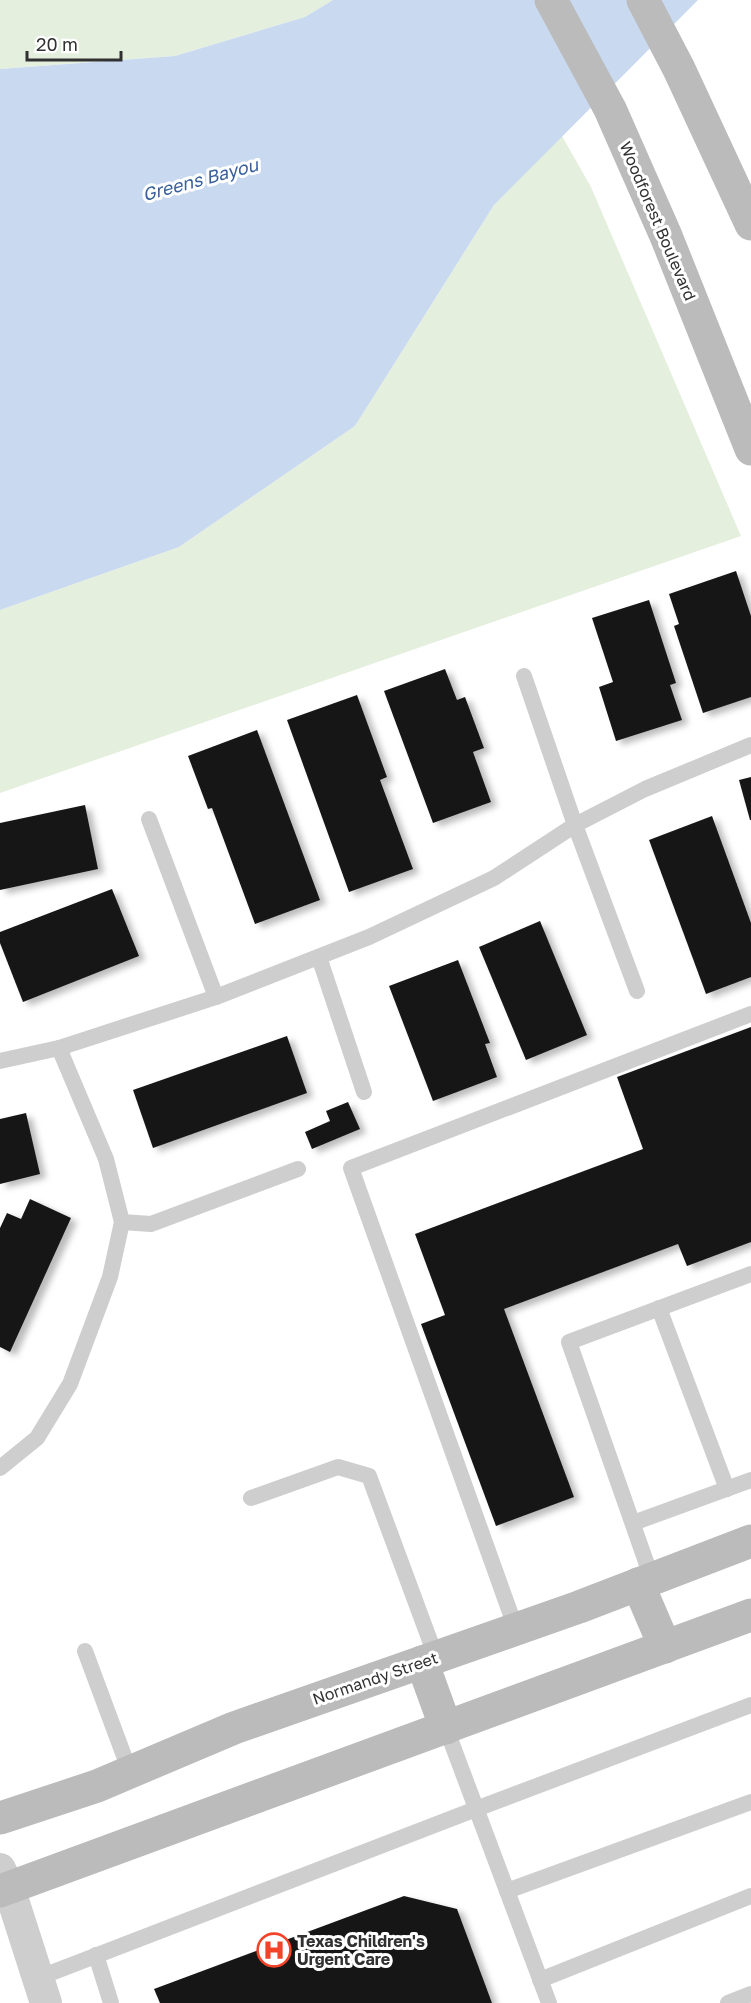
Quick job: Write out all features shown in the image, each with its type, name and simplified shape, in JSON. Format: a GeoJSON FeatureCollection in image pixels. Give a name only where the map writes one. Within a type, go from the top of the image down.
{"type":"FeatureCollection","features":[{"type":"Feature","properties":{"kind":"main road","name":"Woodforest Boulevard"},"geometry":{"type":"LineString","coordinates":[[551,0],[610,109],[671,247],[751,449]]}},
{"type":"Feature","properties":{"kind":"main road"},"geometry":{"type":"LineString","coordinates":[[643,0],[679,69],[751,224]]}},
{"type":"Feature","properties":{"kind":"main road","name":"Normandy Street"},"geometry":{"type":"LineString","coordinates":[[0,1818],[97,1786],[234,1728],[516,1629],[751,1541]]}},
{"type":"Feature","properties":{"kind":"main road"},"geometry":{"type":"LineString","coordinates":[[645,1582],[665,1647]]}},
{"type":"Feature","properties":{"kind":"main road"},"geometry":{"type":"LineString","coordinates":[[3,1883],[446,1728],[751,1615]]}},
{"type":"Feature","properties":{"kind":"main road"},"geometry":{"type":"LineString","coordinates":[[429,1659],[446,1728]]}},
{"type":"Feature","properties":{"kind":"street"},"geometry":{"type":"LineString","coordinates":[[3,1883],[42,1990]]}},
{"type":"Feature","properties":{"kind":"lane"},"geometry":{"type":"LineString","coordinates":[[524,676],[575,825],[637,991]]}},
{"type":"Feature","properties":{"kind":"lane"},"geometry":{"type":"LineString","coordinates":[[0,1061],[59,1048],[216,997],[369,937],[494,878],[575,825],[645,789],[751,745]]}},
{"type":"Feature","properties":{"kind":"lane"},"geometry":{"type":"LineString","coordinates":[[149,819],[216,997]]}},
{"type":"Feature","properties":{"kind":"lane"},"geometry":{"type":"LineString","coordinates":[[319,957],[364,1092]]}},
{"type":"Feature","properties":{"kind":"lane"},"geometry":{"type":"LineString","coordinates":[[516,1629],[351,1168],[751,1014]]}},
{"type":"Feature","properties":{"kind":"lane"},"geometry":{"type":"LineString","coordinates":[[0,1468],[37,1438],[70,1384],[110,1277],[122,1222],[106,1159],[59,1048]]}},
{"type":"Feature","properties":{"kind":"lane"},"geometry":{"type":"LineString","coordinates":[[122,1222],[151,1224],[298,1169]]}},
{"type":"Feature","properties":{"kind":"lane"},"geometry":{"type":"LineString","coordinates":[[645,1582],[633,1523],[569,1342],[751,1274]]}},
{"type":"Feature","properties":{"kind":"lane"},"geometry":{"type":"LineString","coordinates":[[659,1308],[727,1489]]}},
{"type":"Feature","properties":{"kind":"lane"},"geometry":{"type":"LineString","coordinates":[[251,1498],[338,1467],[369,1476],[429,1659]]}},
{"type":"Feature","properties":{"kind":"lane"},"geometry":{"type":"LineString","coordinates":[[633,1523],[751,1480]]}},
{"type":"Feature","properties":{"kind":"lane"},"geometry":{"type":"LineString","coordinates":[[85,1651],[130,1772]]}},
{"type":"Feature","properties":{"kind":"lane"},"geometry":{"type":"LineString","coordinates":[[42,1990],[96,1956],[751,1705]]}},
{"type":"Feature","properties":{"kind":"lane"},"geometry":{"type":"LineString","coordinates":[[446,1728],[549,2003]]}},
{"type":"Feature","properties":{"kind":"lane"},"geometry":{"type":"LineString","coordinates":[[507,1891],[751,1802]]}},
{"type":"Feature","properties":{"kind":"lane"},"geometry":{"type":"LineString","coordinates":[[540,1980],[751,1896]]}},
{"type":"Feature","properties":{"kind":"lane"},"geometry":{"type":"LineString","coordinates":[[96,1956],[111,2003]]}},
{"type":"Feature","properties":{"kind":"lane"},"geometry":{"type":"LineString","coordinates":[[728,2003],[751,1994]]}},
{"type":"Feature","properties":{"kind":"green space"},"geometry":{"type":"Polygon","coordinates":[[[0,0],[333,0],[305,17],[175,56],[0,69],[0,0]]]}},
{"type":"Feature","properties":{"kind":"green space"},"geometry":{"type":"Polygon","coordinates":[[[562,136],[591,187],[741,536],[0,793],[0,610],[179,547],[355,426],[494,205],[562,136]]]}},
{"type":"Feature","properties":{"kind":"water","name":"Greens Bayou"},"geometry":{"type":"Polygon","coordinates":[[[333,0],[698,0],[494,205],[355,426],[179,547],[0,610],[0,69],[175,56],[305,17],[333,0]]]}},
{"type":"Feature","properties":{"kind":"building"},"geometry":{"type":"Polygon","coordinates":[[[736,571],[751,616],[751,697],[703,713],[674,626],[679,624],[669,594],[736,571]]]}},
{"type":"Feature","properties":{"kind":"building"},"geometry":{"type":"Polygon","coordinates":[[[649,600],[676,683],[670,685],[682,720],[616,741],[599,687],[613,682],[592,618],[649,600]]]}},
{"type":"Feature","properties":{"kind":"building"},"geometry":{"type":"Polygon","coordinates":[[[445,669],[457,700],[465,697],[484,748],[473,752],[491,802],[433,823],[384,691],[445,669]]]}},
{"type":"Feature","properties":{"kind":"building"},"geometry":{"type":"Polygon","coordinates":[[[357,695],[387,777],[380,780],[413,869],[349,892],[287,720],[357,695]]]}},
{"type":"Feature","properties":{"kind":"building"},"geometry":{"type":"Polygon","coordinates":[[[257,730],[320,900],[255,924],[212,808],[208,809],[188,756],[257,730]]]}},
{"type":"Feature","properties":{"kind":"building"},"geometry":{"type":"Polygon","coordinates":[[[751,777],[751,820],[750,820],[739,780],[751,777]]]}},
{"type":"Feature","properties":{"kind":"building"},"geometry":{"type":"Polygon","coordinates":[[[85,805],[98,869],[0,890],[0,823],[85,805]]]}},
{"type":"Feature","properties":{"kind":"building"},"geometry":{"type":"Polygon","coordinates":[[[712,816],[751,923],[751,977],[706,994],[649,840],[712,816]]]}},
{"type":"Feature","properties":{"kind":"building"},"geometry":{"type":"Polygon","coordinates":[[[112,889],[139,956],[23,1002],[0,943],[0,932],[112,889]]]}},
{"type":"Feature","properties":{"kind":"building"},"geometry":{"type":"Polygon","coordinates":[[[540,921],[587,1035],[526,1060],[479,947],[540,921]]]}},
{"type":"Feature","properties":{"kind":"building"},"geometry":{"type":"Polygon","coordinates":[[[458,960],[490,1043],[485,1044],[497,1077],[433,1101],[389,986],[458,960]]]}},
{"type":"Feature","properties":{"kind":"building"},"geometry":{"type":"Polygon","coordinates":[[[751,1027],[751,1242],[687,1266],[678,1244],[504,1309],[574,1497],[496,1526],[421,1324],[445,1315],[415,1234],[643,1149],[617,1077],[751,1027]]]}},
{"type":"Feature","properties":{"kind":"building"},"geometry":{"type":"Polygon","coordinates":[[[287,1036],[307,1093],[153,1148],[133,1090],[287,1036]]]}},
{"type":"Feature","properties":{"kind":"building"},"geometry":{"type":"Polygon","coordinates":[[[348,1102],[360,1129],[312,1149],[305,1132],[330,1121],[326,1111],[348,1102]]]}},
{"type":"Feature","properties":{"kind":"building"},"geometry":{"type":"Polygon","coordinates":[[[26,1113],[40,1174],[0,1184],[0,1119],[26,1113]]]}},
{"type":"Feature","properties":{"kind":"building"},"geometry":{"type":"Polygon","coordinates":[[[30,1199],[71,1218],[10,1352],[0,1347],[0,1228],[7,1213],[21,1219],[30,1199]]]}},
{"type":"Feature","properties":{"kind":"building"},"geometry":{"type":"Polygon","coordinates":[[[404,1896],[457,1909],[492,2003],[160,2003],[154,1989],[404,1896]]]}},
{"type":"Feature","properties":{"kind":"place","name":"Texas Children's Urgent Care"},"geometry":{"type":"Point","coordinates":[274,1950]}}]}
